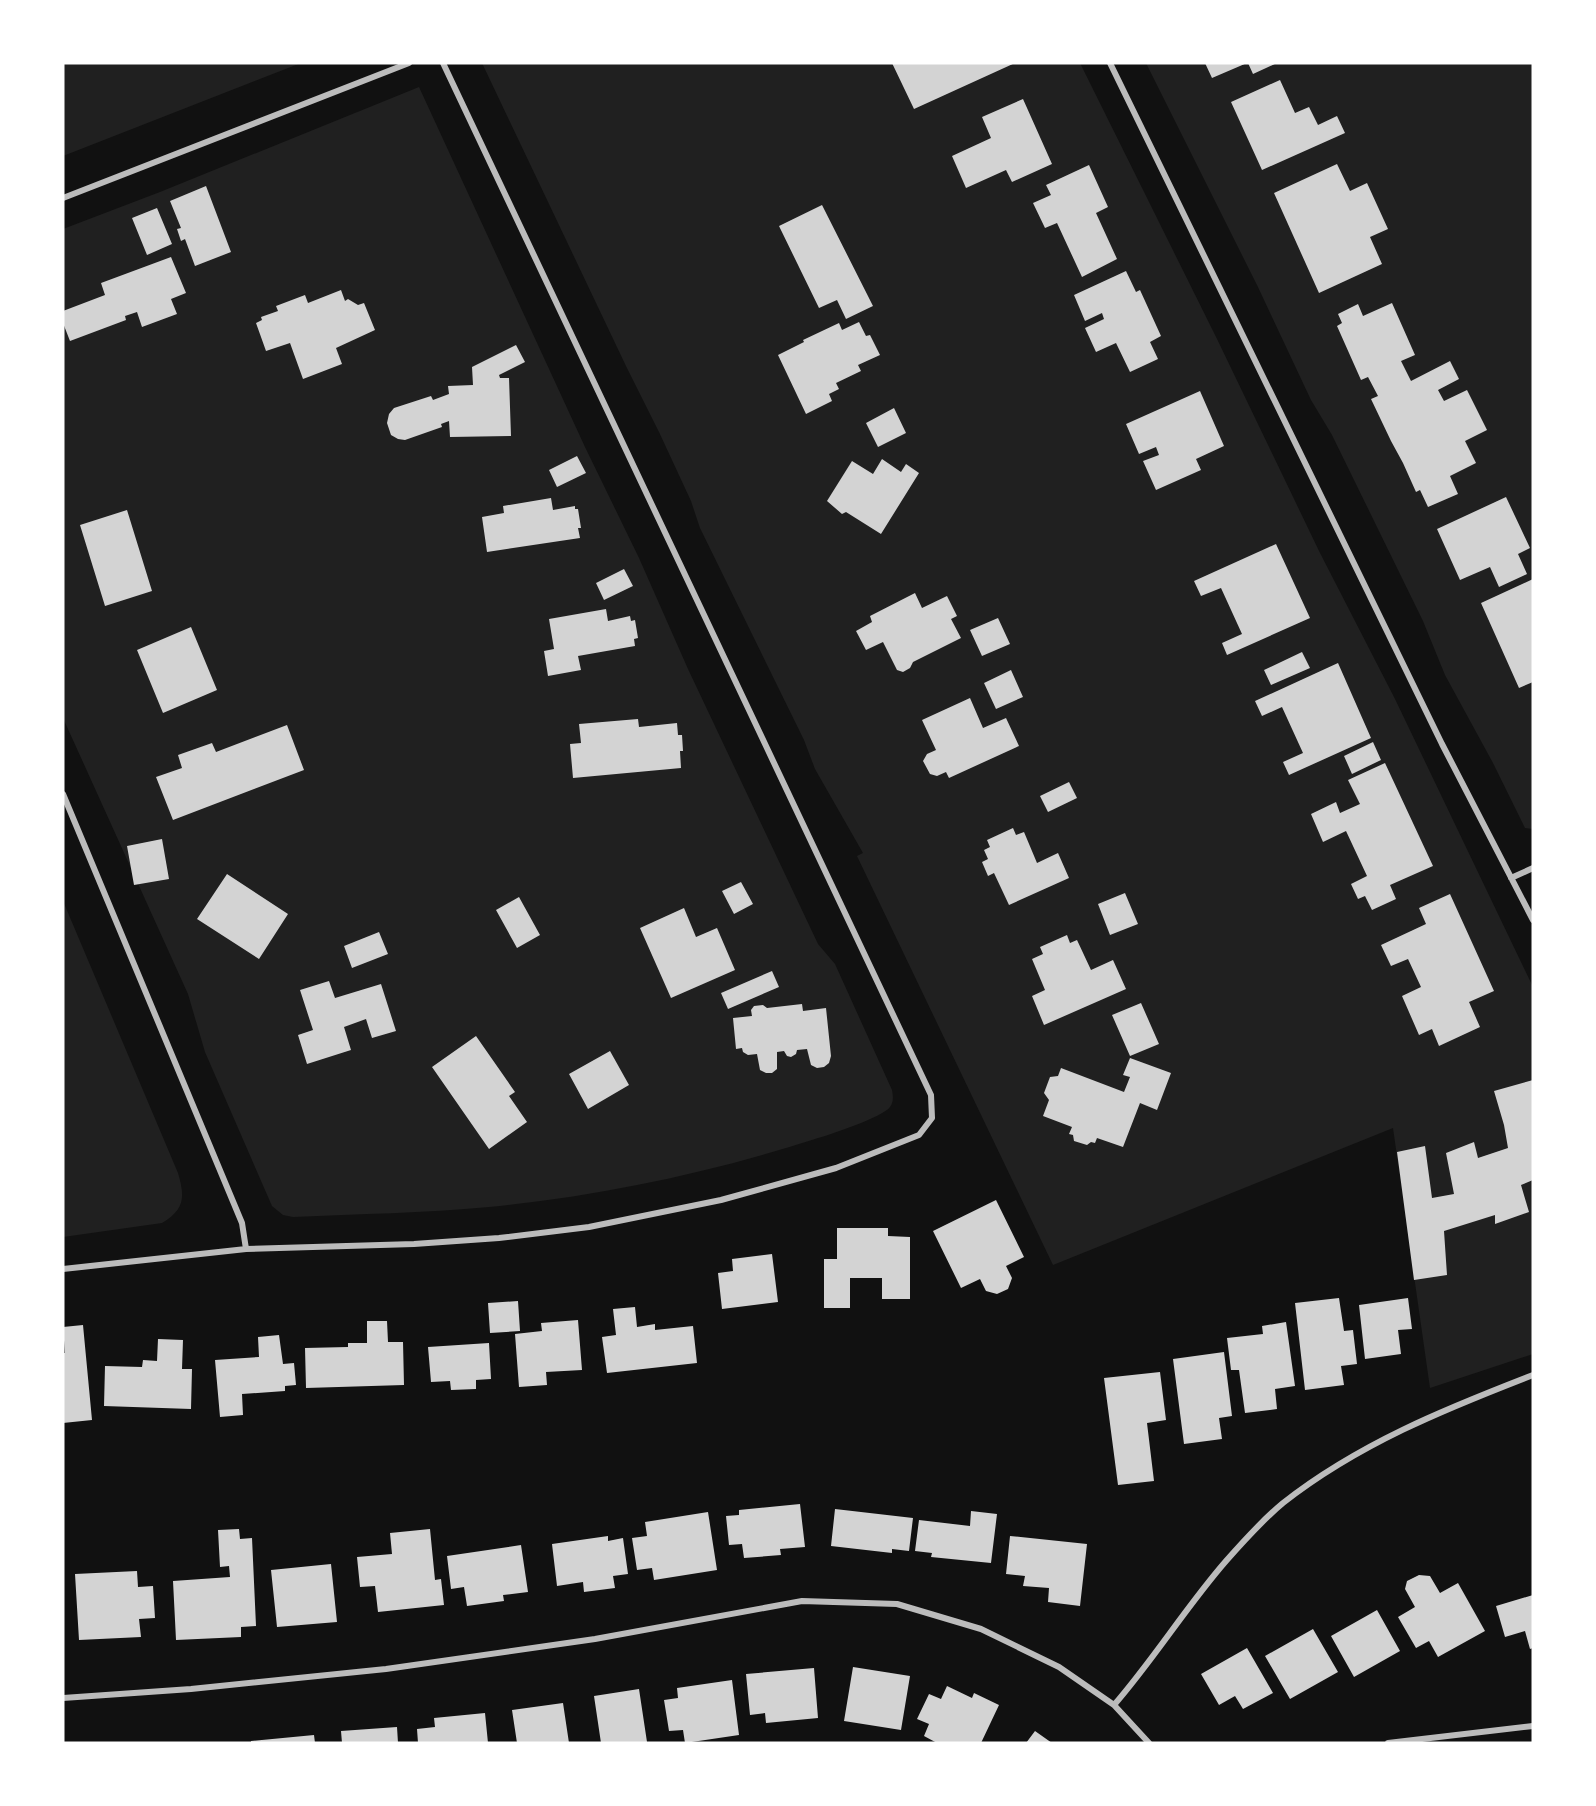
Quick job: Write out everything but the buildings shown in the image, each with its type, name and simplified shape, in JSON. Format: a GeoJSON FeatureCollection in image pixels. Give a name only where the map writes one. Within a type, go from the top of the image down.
{"type":"FeatureCollection","features":[{"type":"Feature","properties":{"kind":"street"},"geometry":{"type":"LineString","coordinates":[[63,198],[409,63]]}},
{"type":"Feature","properties":{"kind":"street"},"geometry":{"type":"LineString","coordinates":[[63,1269],[246,1250],[414,1244],[499,1238],[589,1227],[721,1200],[836,1168],[919,1135],[932,1118],[931,1095],[443,63]]}},
{"type":"Feature","properties":{"kind":"street"},"geometry":{"type":"LineString","coordinates":[[1110,63],[1437,733],[1533,920]]}},
{"type":"Feature","properties":{"kind":"street"},"geometry":{"type":"LineString","coordinates":[[63,794],[242,1223],[246,1250]]}},
{"type":"Feature","properties":{"kind":"street"},"geometry":{"type":"LineString","coordinates":[[1511,878],[1533,868]]}},
{"type":"Feature","properties":{"kind":"street"},"geometry":{"type":"LineString","coordinates":[[1114,1705],[1226,1561],[1282,1504],[1353,1455],[1442,1410],[1533,1376]]}},
{"type":"Feature","properties":{"kind":"street"},"geometry":{"type":"LineString","coordinates":[[63,1698],[191,1689],[386,1669],[594,1639],[802,1601],[897,1604],[981,1629],[1059,1667],[1114,1705],[1149,1743]]}},
{"type":"Feature","properties":{"kind":"street"},"geometry":{"type":"LineString","coordinates":[[1388,1743],[1533,1726]]}},
{"type":"Feature","properties":{"kind":"shaded area"},"geometry":{"type":"Polygon","coordinates":[[[63,63],[301,63],[63,156],[63,63]]]}},
{"type":"Feature","properties":{"kind":"shaded area"},"geometry":{"type":"Polygon","coordinates":[[[482,63],[1080,63],[1320,553],[1395,699],[1533,987],[1533,1354],[1430,1388],[1393,1128],[1053,1265],[857,856],[863,853],[815,769],[804,740],[700,528],[691,501],[659,432],[482,63]]]}},
{"type":"Feature","properties":{"kind":"shaded area"},"geometry":{"type":"Polygon","coordinates":[[[1146,63],[1533,63],[1533,829],[1525,828],[1445,675],[1423,621],[1332,435],[1311,400],[1257,285],[1146,63]]]}},
{"type":"Feature","properties":{"kind":"shaded area"},"geometry":{"type":"Polygon","coordinates":[[[419,87],[818,944],[835,964],[892,1090],[893,1101],[890,1107],[877,1116],[822,1137],[695,1173],[613,1190],[489,1207],[293,1217],[283,1215],[272,1206],[205,1052],[188,994],[63,718],[63,229],[419,87]]]}},
{"type":"Feature","properties":{"kind":"shaded area"},"geometry":{"type":"Polygon","coordinates":[[[63,901],[178,1173],[182,1189],[181,1202],[175,1213],[162,1223],[63,1237],[63,901]]]}}]}
